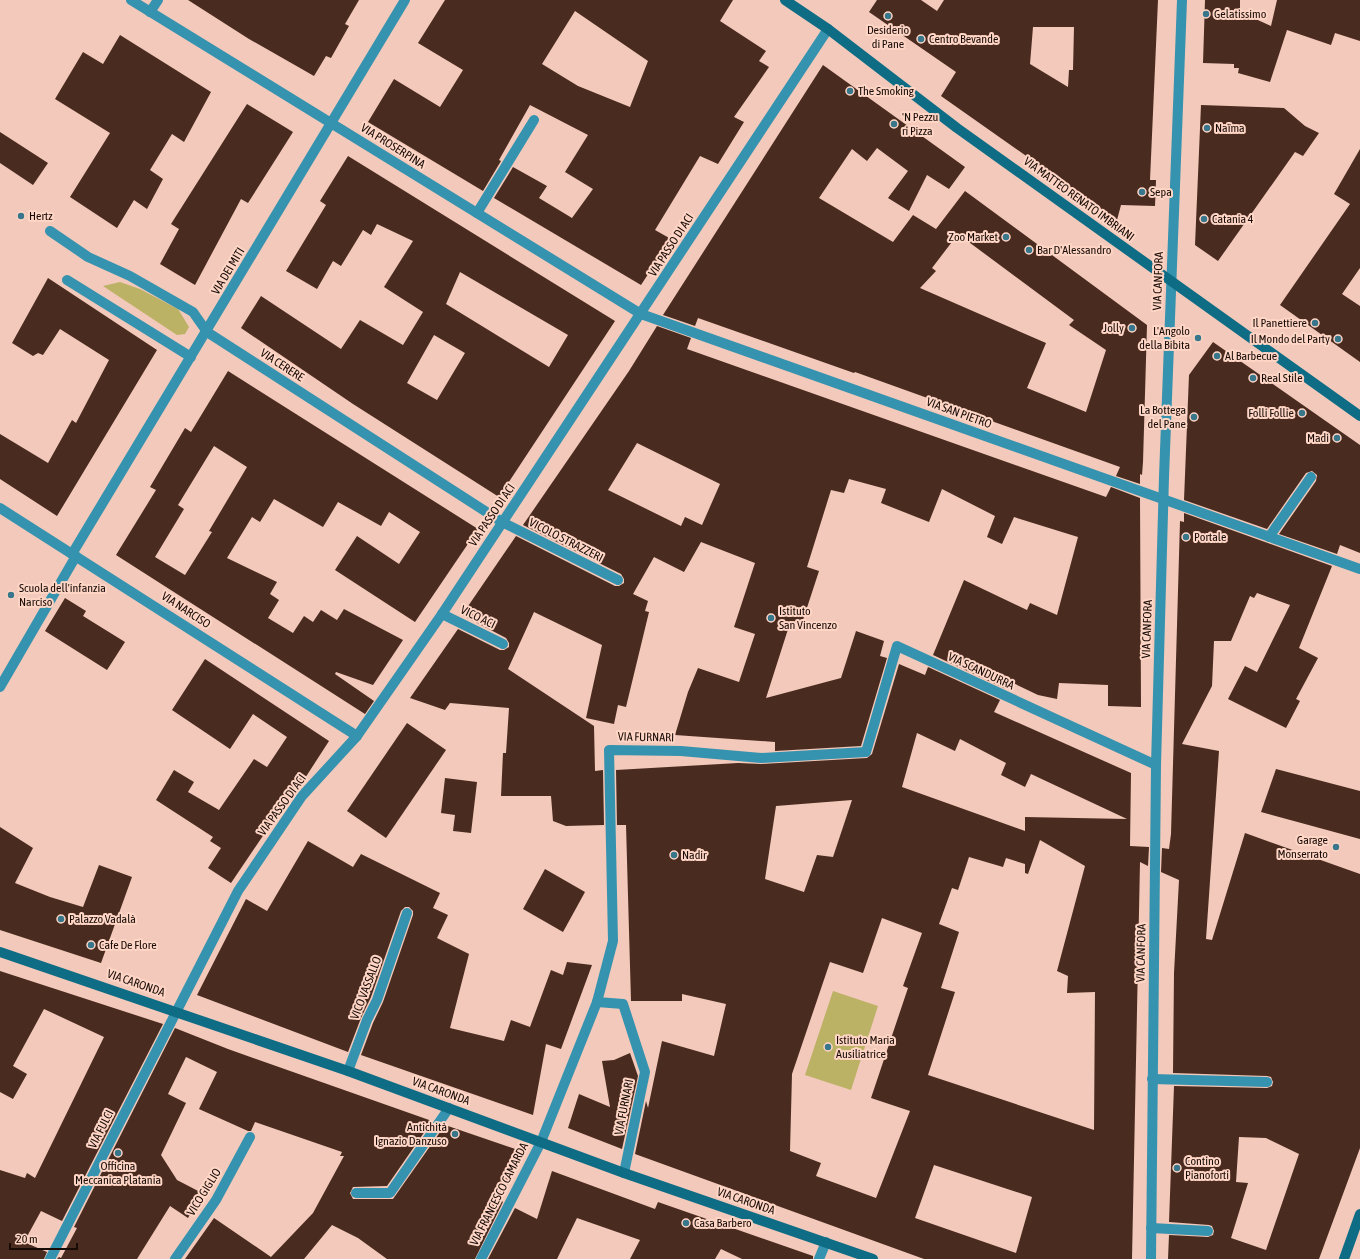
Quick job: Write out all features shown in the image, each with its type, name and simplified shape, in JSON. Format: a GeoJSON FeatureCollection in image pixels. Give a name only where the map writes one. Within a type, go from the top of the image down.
{"type":"FeatureCollection","features":[{"type":"Feature","properties":{"kind":"main road","name":"VIA MATTEO RENATO IMBRIANI"},"geometry":{"type":"LineString","coordinates":[[785,0],[828,29],[957,128],[1360,416]]}},
{"type":"Feature","properties":{"kind":"main road","name":"VIA CARONDA"},"geometry":{"type":"LineString","coordinates":[[0,952],[175,1010],[348,1071],[624,1173],[873,1259]]}},
{"type":"Feature","properties":{"kind":"main road"},"geometry":{"type":"LineString","coordinates":[[1344,1259],[1360,1214]]}},
{"type":"Feature","properties":{"kind":"street","name":"VIA PROSERPINA"},"geometry":{"type":"LineString","coordinates":[[131,0],[641,314]]}},
{"type":"Feature","properties":{"kind":"street"},"geometry":{"type":"LineString","coordinates":[[150,12],[158,0]]}},
{"type":"Feature","properties":{"kind":"street","name":"VIA DEI MITI"},"geometry":{"type":"LineString","coordinates":[[0,687],[74,555],[405,0]]}},
{"type":"Feature","properties":{"kind":"street","name":"VIA CANFORA"},"geometry":{"type":"LineString","coordinates":[[1150,1259],[1156,765],[1163,500],[1182,0]]}},
{"type":"Feature","properties":{"kind":"street","name":"VIA PASSO DI ACI"},"geometry":{"type":"LineString","coordinates":[[175,1010],[238,891],[302,796],[357,736],[442,614],[828,29]]}},
{"type":"Feature","properties":{"kind":"street"},"geometry":{"type":"LineString","coordinates":[[478,213],[534,120]]}},
{"type":"Feature","properties":{"kind":"street","name":"VIA CERERE"},"geometry":{"type":"LineString","coordinates":[[50,231],[88,257],[130,276],[194,312],[207,332],[502,522]]}},
{"type":"Feature","properties":{"kind":"street"},"geometry":{"type":"LineString","coordinates":[[67,280],[191,357]]}},
{"type":"Feature","properties":{"kind":"street","name":"VIA SAN PIETRO"},"geometry":{"type":"LineString","coordinates":[[641,314],[1360,569]]}},
{"type":"Feature","properties":{"kind":"street"},"geometry":{"type":"LineString","coordinates":[[1269,537],[1311,477]]}},
{"type":"Feature","properties":{"kind":"street","name":"VIA NARCISO"},"geometry":{"type":"LineString","coordinates":[[0,508],[357,736]]}},
{"type":"Feature","properties":{"kind":"street","name":"VICOLO STRAZZERI"},"geometry":{"type":"LineString","coordinates":[[502,522],[618,580]]}},
{"type":"Feature","properties":{"kind":"street","name":"VICO ACI"},"geometry":{"type":"LineString","coordinates":[[442,614],[503,644]]}},
{"type":"Feature","properties":{"kind":"street","name":"VIA SCANDURRA"},"geometry":{"type":"LineString","coordinates":[[866,752],[897,646],[1156,765]]}},
{"type":"Feature","properties":{"kind":"street","name":"VIA FURNARI"},"geometry":{"type":"LineString","coordinates":[[541,1142],[597,1002],[613,940],[609,750],[681,751],[761,758],[866,752]]}},
{"type":"Feature","properties":{"kind":"street","name":"VICO VASSALLO"},"geometry":{"type":"LineString","coordinates":[[348,1071],[367,1020],[377,1000],[407,913]]}},
{"type":"Feature","properties":{"kind":"street","name":"VIA FURNARI"},"geometry":{"type":"LineString","coordinates":[[597,1002],[623,1004],[645,1072],[624,1173]]}},
{"type":"Feature","properties":{"kind":"street","name":"VIA FULCI"},"geometry":{"type":"LineString","coordinates":[[50,1259],[175,1010]]}},
{"type":"Feature","properties":{"kind":"street"},"geometry":{"type":"LineString","coordinates":[[1152,1079],[1267,1082]]}},
{"type":"Feature","properties":{"kind":"street"},"geometry":{"type":"LineString","coordinates":[[356,1193],[390,1193],[448,1108]]}},
{"type":"Feature","properties":{"kind":"street","name":"VICO GIGLIO"},"geometry":{"type":"LineString","coordinates":[[175,1259],[216,1200],[250,1137]]}},
{"type":"Feature","properties":{"kind":"street","name":"VIA FRANCESCO CAMARDA"},"geometry":{"type":"LineString","coordinates":[[481,1259],[541,1142]]}},
{"type":"Feature","properties":{"kind":"street"},"geometry":{"type":"LineString","coordinates":[[1151,1228],[1208,1230]]}},
{"type":"Feature","properties":{"kind":"street"},"geometry":{"type":"LineString","coordinates":[[819,1259],[826,1242]]}},
{"type":"Feature","properties":{"kind":"shaded area"},"geometry":{"type":"Polygon","coordinates":[[[120,282],[140,289],[178,309],[189,327],[185,334],[177,335],[103,286],[120,282]]]}},
{"type":"Feature","properties":{"kind":"shaded area"},"geometry":{"type":"Polygon","coordinates":[[[833,991],[878,1006],[851,1090],[805,1075],[833,991]]]}},
{"type":"Feature","properties":{"kind":"building"},"geometry":{"type":"Polygon","coordinates":[[[188,0],[359,0],[345,24],[349,26],[331,58],[326,56],[314,76],[249,39],[188,0]]]}},
{"type":"Feature","properties":{"kind":"building"},"geometry":{"type":"Polygon","coordinates":[[[445,0],[733,0],[720,21],[766,51],[759,61],[769,67],[734,117],[744,122],[718,164],[700,156],[655,230],[671,239],[641,285],[494,198],[513,167],[547,186],[539,198],[572,218],[593,189],[565,172],[588,135],[530,105],[499,160],[501,161],[483,191],[368,122],[394,79],[440,107],[463,70],[418,43],[445,0]],[[575,11],[542,64],[578,86],[630,107],[648,61],[575,11]]]}},
{"type":"Feature","properties":{"kind":"building"},"geometry":{"type":"Polygon","coordinates":[[[877,0],[921,0],[937,11],[944,0],[1158,0],[1150,180],[1156,180],[1155,206],[1121,205],[1117,220],[941,96],[956,72],[869,12],[877,0]],[[1033,27],[1030,64],[1068,87],[1069,70],[1073,70],[1074,27],[1033,27]]]}},
{"type":"Feature","properties":{"kind":"building"},"geometry":{"type":"Polygon","coordinates":[[[1205,0],[1240,0],[1240,12],[1271,26],[1277,0],[1360,0],[1360,41],[1335,33],[1331,45],[1287,30],[1270,82],[1238,73],[1239,68],[1234,68],[1234,64],[1203,63],[1205,0]]]}},
{"type":"Feature","properties":{"kind":"building"},"geometry":{"type":"Polygon","coordinates":[[[120,35],[211,92],[184,142],[172,134],[150,170],[163,179],[147,209],[134,200],[117,228],[70,197],[110,133],[55,99],[83,52],[103,64],[120,35]]]}},
{"type":"Feature","properties":{"kind":"building"},"geometry":{"type":"Polygon","coordinates":[[[823,65],[965,167],[949,189],[927,175],[909,211],[888,198],[908,171],[877,148],[867,161],[852,149],[819,198],[893,242],[913,215],[936,229],[965,191],[1147,325],[1143,462],[1142,475],[1140,474],[1140,484],[1116,476],[1120,467],[855,372],[854,373],[698,318],[695,326],[663,315],[823,65]],[[958,234],[932,268],[936,271],[920,288],[1046,343],[1027,388],[1086,412],[1106,350],[1069,325],[1074,320],[958,234]]]}},
{"type":"Feature","properties":{"kind":"building"},"geometry":{"type":"Polygon","coordinates":[[[247,104],[293,132],[248,203],[241,199],[195,285],[160,264],[179,229],[171,224],[247,104]]]}},
{"type":"Feature","properties":{"kind":"building"},"geometry":{"type":"Polygon","coordinates":[[[1201,105],[1284,108],[1305,126],[1319,133],[1303,156],[1295,152],[1218,261],[1195,245],[1201,105]]]}},
{"type":"Feature","properties":{"kind":"building"},"geometry":{"type":"Polygon","coordinates":[[[0,132],[48,163],[33,185],[0,163],[0,132]]]}},
{"type":"Feature","properties":{"kind":"building"},"geometry":{"type":"Polygon","coordinates":[[[1360,149],[1360,268],[1342,294],[1360,306],[1360,362],[1280,305],[1350,204],[1334,194],[1360,149]]]}},
{"type":"Feature","properties":{"kind":"building"},"geometry":{"type":"Polygon","coordinates":[[[348,156],[615,321],[499,497],[353,404],[241,328],[261,296],[341,349],[360,320],[403,345],[423,312],[384,287],[413,241],[377,224],[371,235],[363,230],[341,266],[333,261],[317,289],[286,271],[326,205],[320,201],[348,156]],[[460,272],[446,304],[549,367],[568,335],[460,272]],[[434,335],[407,383],[437,400],[465,353],[434,335]]]}},
{"type":"Feature","properties":{"kind":"building"},"geometry":{"type":"Polygon","coordinates":[[[48,278],[157,350],[57,516],[0,479],[0,434],[48,463],[72,420],[76,423],[109,360],[60,329],[43,355],[38,353],[33,356],[12,343],[48,278]]]}},
{"type":"Feature","properties":{"kind":"building"},"geometry":{"type":"Polygon","coordinates":[[[657,326],[691,338],[687,349],[1106,497],[1111,487],[1140,498],[1141,707],[1108,706],[1108,685],[1059,683],[1057,699],[1038,695],[1009,681],[1006,689],[933,655],[964,580],[1027,610],[1030,603],[1057,615],[1078,537],[1014,517],[1002,544],[987,537],[995,516],[942,489],[929,522],[881,503],[886,489],[849,479],[844,493],[831,490],[807,567],[819,571],[801,626],[790,623],[766,698],[841,678],[856,631],[884,641],[880,656],[887,658],[861,746],[775,751],[775,742],[675,735],[688,692],[698,668],[739,682],[755,634],[734,627],[755,563],[701,542],[684,572],[654,557],[633,594],[648,601],[645,611],[649,612],[626,707],[618,705],[614,724],[586,718],[602,645],[534,612],[508,669],[594,726],[595,771],[603,770],[604,825],[566,826],[553,821],[551,796],[501,796],[503,753],[506,753],[509,708],[450,703],[445,710],[410,698],[458,629],[500,650],[504,650],[509,647],[509,643],[506,638],[462,615],[516,536],[615,586],[619,586],[624,583],[624,579],[621,574],[523,525],[629,371],[657,326]],[[637,443],[608,490],[681,526],[685,517],[702,525],[720,484],[637,443]]]}},
{"type":"Feature","properties":{"kind":"building"},"geometry":{"type":"Polygon","coordinates":[[[1213,342],[1360,445],[1360,553],[1340,545],[1337,554],[1279,534],[1316,481],[1317,475],[1312,471],[1306,473],[1267,529],[1184,500],[1189,375],[1213,342]]]}},
{"type":"Feature","properties":{"kind":"building"},"geometry":{"type":"Polygon","coordinates":[[[228,371],[478,529],[415,622],[335,570],[357,536],[399,564],[420,532],[389,512],[381,526],[338,502],[323,527],[274,499],[260,522],[252,517],[227,558],[277,582],[270,594],[279,600],[268,618],[293,633],[304,616],[313,622],[321,610],[337,620],[344,609],[403,640],[373,685],[336,672],[335,674],[374,701],[365,714],[116,555],[156,490],[150,487],[185,428],[191,432],[228,371]],[[214,446],[178,505],[184,509],[155,557],[185,575],[212,532],[209,531],[247,467],[214,446]]]}},
{"type":"Feature","properties":{"kind":"building"},"geometry":{"type":"Polygon","coordinates":[[[1184,513],[1332,566],[1299,648],[1318,658],[1296,699],[1300,701],[1286,728],[1228,699],[1245,666],[1257,672],[1290,605],[1257,593],[1254,598],[1250,596],[1231,641],[1214,641],[1212,686],[1182,744],[1219,751],[1206,939],[1212,940],[1245,833],[1360,874],[1360,1148],[1319,1259],[1168,1259],[1169,1235],[1208,1237],[1213,1235],[1214,1231],[1212,1226],[1209,1225],[1169,1222],[1174,1086],[1267,1088],[1272,1086],[1273,1082],[1271,1077],[1267,1076],[1173,1073],[1174,973],[1179,880],[1161,872],[1162,848],[1169,849],[1171,834],[1180,521],[1184,522],[1184,513]],[[1239,1137],[1236,1182],[1248,1183],[1231,1238],[1266,1250],[1299,1154],[1266,1138],[1239,1137]]]}},
{"type":"Feature","properties":{"kind":"building"},"geometry":{"type":"Polygon","coordinates":[[[65,598],[86,611],[83,616],[125,642],[107,670],[45,631],[65,598]]]}},
{"type":"Feature","properties":{"kind":"building"},"geometry":{"type":"Polygon","coordinates":[[[205,659],[329,741],[298,789],[296,787],[231,883],[208,868],[221,848],[210,841],[213,837],[156,800],[174,770],[194,782],[188,792],[219,810],[254,759],[267,767],[287,737],[253,714],[230,749],[172,710],[205,659]]]}},
{"type":"Feature","properties":{"kind":"building"},"geometry":{"type":"Polygon","coordinates":[[[899,664],[925,675],[928,667],[1000,700],[994,712],[1131,773],[1130,846],[1149,847],[1148,866],[1140,862],[1132,1259],[924,1259],[635,1154],[646,1101],[648,1108],[662,1041],[714,1056],[726,1004],[682,994],[682,1001],[631,1001],[626,825],[617,825],[616,770],[867,758],[872,754],[899,664]],[[917,733],[902,787],[1025,831],[1025,817],[1127,819],[1031,774],[1025,787],[1001,775],[1006,763],[960,739],[955,751],[917,733]],[[852,800],[776,806],[765,879],[804,892],[817,855],[833,857],[852,800]],[[1040,840],[1028,874],[1025,873],[1025,864],[1006,858],[1003,867],[969,857],[958,890],[952,888],[939,924],[959,932],[941,988],[955,992],[928,1075],[1094,1130],[1095,992],[1067,993],[1068,976],[1057,971],[1085,866],[1040,840]],[[882,918],[863,973],[830,962],[792,1074],[790,1151],[821,1163],[816,1176],[876,1198],[910,1111],[871,1098],[908,988],[903,986],[922,933],[882,918]],[[934,1165],[915,1218],[1016,1253],[1032,1197],[934,1165]]]}},
{"type":"Feature","properties":{"kind":"building"},"geometry":{"type":"Polygon","coordinates":[[[407,723],[446,750],[386,838],[347,811],[407,723]]]}},
{"type":"Feature","properties":{"kind":"building"},"geometry":{"type":"Polygon","coordinates":[[[1276,769],[1360,791],[1360,839],[1261,812],[1276,769]]]}},
{"type":"Feature","properties":{"kind":"building"},"geometry":{"type":"Polygon","coordinates":[[[445,778],[477,782],[471,833],[453,831],[455,815],[441,813],[445,778]]]}},
{"type":"Feature","properties":{"kind":"building","name":"Palazzo Vadalà"},"geometry":{"type":"Polygon","coordinates":[[[0,827],[33,848],[15,883],[50,897],[83,907],[99,865],[132,877],[101,963],[0,930],[0,827]]]}},
{"type":"Feature","properties":{"kind":"building"},"geometry":{"type":"Polygon","coordinates":[[[308,841],[353,867],[361,854],[440,893],[433,908],[448,915],[437,938],[469,954],[450,1028],[504,1041],[511,1020],[530,1027],[551,970],[563,975],[567,962],[592,965],[561,1049],[546,1044],[533,1115],[361,1055],[383,1002],[413,915],[413,911],[409,907],[405,907],[401,911],[371,997],[348,1052],[197,995],[246,899],[267,911],[308,841]]]}},
{"type":"Feature","properties":{"kind":"building"},"geometry":{"type":"Polygon","coordinates":[[[545,869],[585,892],[563,932],[523,909],[545,869]]]}},
{"type":"Feature","properties":{"kind":"building"},"geometry":{"type":"Polygon","coordinates":[[[0,971],[163,1024],[62,1221],[41,1211],[24,1242],[47,1252],[44,1259],[0,1259],[0,1170],[25,1178],[27,1173],[35,1178],[104,1037],[44,1009],[13,1066],[27,1074],[13,1099],[0,1092],[0,971]]]}},
{"type":"Feature","properties":{"kind":"building"},"geometry":{"type":"Polygon","coordinates":[[[175,1028],[228,1049],[432,1121],[387,1186],[353,1187],[350,1193],[353,1199],[393,1199],[445,1125],[524,1152],[500,1200],[503,1202],[475,1259],[387,1259],[358,1238],[332,1225],[304,1259],[185,1259],[214,1218],[271,1257],[313,1213],[344,1156],[340,1156],[342,1152],[255,1122],[251,1131],[248,1131],[199,1109],[217,1072],[186,1057],[168,1094],[186,1103],[161,1155],[177,1180],[202,1193],[188,1218],[170,1206],[137,1259],[57,1259],[59,1257],[61,1258],[77,1228],[74,1227],[175,1028]]]}},
{"type":"Feature","properties":{"kind":"building"},"geometry":{"type":"Polygon","coordinates":[[[630,1053],[638,1076],[622,1149],[568,1128],[579,1094],[610,1107],[602,1061],[614,1060],[630,1053]]]}},
{"type":"Feature","properties":{"kind":"building"},"geometry":{"type":"Polygon","coordinates":[[[552,1171],[655,1209],[658,1202],[813,1256],[813,1259],[742,1259],[721,1249],[715,1259],[630,1259],[640,1240],[577,1218],[557,1259],[488,1259],[515,1208],[537,1219],[552,1171]]]}},
{"type":"Feature","properties":{"kind":"place","name":"Gelatissimo"},"geometry":{"type":"Point","coordinates":[1206,14]}},
{"type":"Feature","properties":{"kind":"place","name":"Desiderio di Pane"},"geometry":{"type":"Point","coordinates":[888,16]}},
{"type":"Feature","properties":{"kind":"place","name":"Centro Bevande"},"geometry":{"type":"Point","coordinates":[921,39]}},
{"type":"Feature","properties":{"kind":"place","name":"The Smoking"},"geometry":{"type":"Point","coordinates":[850,91]}},
{"type":"Feature","properties":{"kind":"place","name":"'N Pezzu ri Pizza"},"geometry":{"type":"Point","coordinates":[894,124]}},
{"type":"Feature","properties":{"kind":"place","name":"Naïma"},"geometry":{"type":"Point","coordinates":[1207,128]}},
{"type":"Feature","properties":{"kind":"place","name":"Sepa"},"geometry":{"type":"Point","coordinates":[1142,192]}},
{"type":"Feature","properties":{"kind":"place","name":"Hertz"},"geometry":{"type":"Point","coordinates":[21,216]}},
{"type":"Feature","properties":{"kind":"place","name":"Catania 4"},"geometry":{"type":"Point","coordinates":[1204,219]}},
{"type":"Feature","properties":{"kind":"place","name":"Zoo Market"},"geometry":{"type":"Point","coordinates":[1006,237]}},
{"type":"Feature","properties":{"kind":"place","name":"Bar D'Alessandro"},"geometry":{"type":"Point","coordinates":[1029,250]}},
{"type":"Feature","properties":{"kind":"place","name":"Il Panettiere"},"geometry":{"type":"Point","coordinates":[1315,323]}},
{"type":"Feature","properties":{"kind":"place","name":"Jolly"},"geometry":{"type":"Point","coordinates":[1132,328]}},
{"type":"Feature","properties":{"kind":"place","name":"L'Angolo della Bibita"},"geometry":{"type":"Point","coordinates":[1198,338]}},
{"type":"Feature","properties":{"kind":"place","name":"Il Mondo del Party"},"geometry":{"type":"Point","coordinates":[1338,339]}},
{"type":"Feature","properties":{"kind":"place","name":"Al Barbecue"},"geometry":{"type":"Point","coordinates":[1217,356]}},
{"type":"Feature","properties":{"kind":"place","name":"Real Stile"},"geometry":{"type":"Point","coordinates":[1253,378]}},
{"type":"Feature","properties":{"kind":"place","name":"Folli Follie"},"geometry":{"type":"Point","coordinates":[1302,413]}},
{"type":"Feature","properties":{"kind":"place","name":"La Bottega del Pane"},"geometry":{"type":"Point","coordinates":[1194,417]}},
{"type":"Feature","properties":{"kind":"place","name":"Madì"},"geometry":{"type":"Point","coordinates":[1337,438]}},
{"type":"Feature","properties":{"kind":"place","name":"Portale"},"geometry":{"type":"Point","coordinates":[1186,537]}},
{"type":"Feature","properties":{"kind":"place","name":"Scuola dell'infanzia Narciso"},"geometry":{"type":"Point","coordinates":[11,595]}},
{"type":"Feature","properties":{"kind":"place","name":"Istituto San Vincenzo"},"geometry":{"type":"Point","coordinates":[771,618]}},
{"type":"Feature","properties":{"kind":"place","name":"Garage Monserrato"},"geometry":{"type":"Point","coordinates":[1336,847]}},
{"type":"Feature","properties":{"kind":"place","name":"Nadir"},"geometry":{"type":"Point","coordinates":[674,855]}},
{"type":"Feature","properties":{"kind":"place","name":"Palazzo Vadalà"},"geometry":{"type":"Point","coordinates":[61,919]}},
{"type":"Feature","properties":{"kind":"place","name":"Cafe De Flore"},"geometry":{"type":"Point","coordinates":[91,945]}},
{"type":"Feature","properties":{"kind":"place","name":"Istituto Maria Ausiliatrice"},"geometry":{"type":"Point","coordinates":[828,1047]}},
{"type":"Feature","properties":{"kind":"place","name":"Antichità Ignazio Danzuso"},"geometry":{"type":"Point","coordinates":[455,1134]}},
{"type":"Feature","properties":{"kind":"place","name":"Officina Meccanica Platania"},"geometry":{"type":"Point","coordinates":[118,1153]}},
{"type":"Feature","properties":{"kind":"place","name":"Contino Pianoforti"},"geometry":{"type":"Point","coordinates":[1177,1168]}},
{"type":"Feature","properties":{"kind":"place","name":"Casa Barbero"},"geometry":{"type":"Point","coordinates":[686,1223]}}]}
